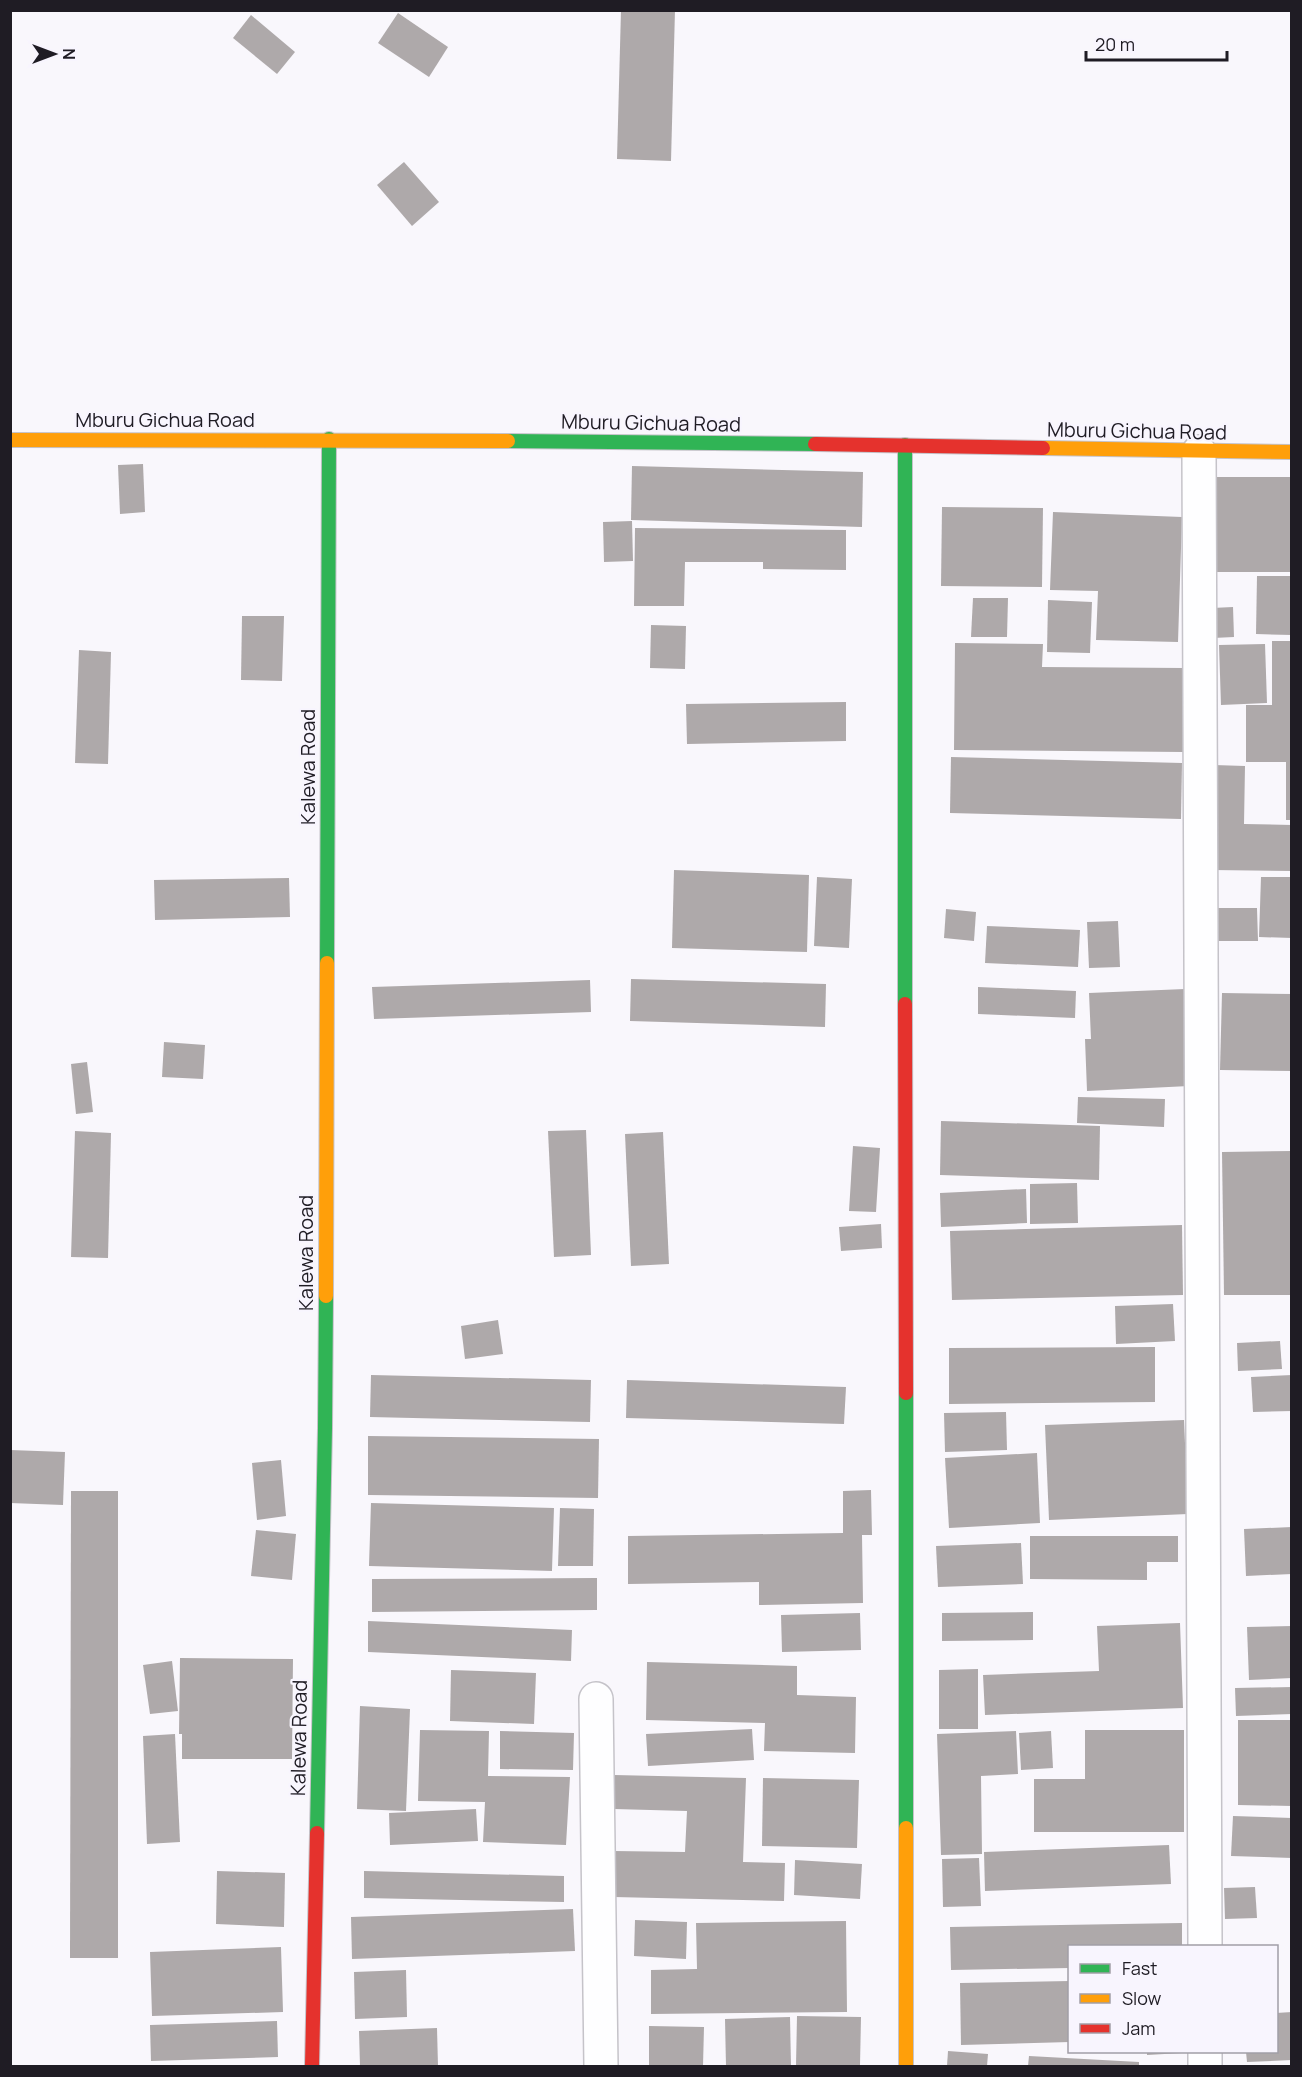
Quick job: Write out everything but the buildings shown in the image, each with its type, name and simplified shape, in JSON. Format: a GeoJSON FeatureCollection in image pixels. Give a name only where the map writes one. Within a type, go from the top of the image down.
{"type":"FeatureCollection","features":[{"type":"Feature","properties":{"kind":"street","name":"Mburu Gichua Road"},"geometry":{"type":"LineString","coordinates":[[10,440],[329,439],[1292,452]]}},
{"type":"Feature","properties":{"kind":"street","name":"Kalewa Road"},"geometry":{"type":"LineString","coordinates":[[312,2067],[325,1428],[329,439]]}},
{"type":"Feature","properties":{"kind":"street"},"geometry":{"type":"LineString","coordinates":[[905,445],[906,2067]]}},
{"type":"Feature","properties":{"kind":"street"},"geometry":{"type":"LineString","coordinates":[[1200,452],[1205,1945]]}},
{"type":"Feature","properties":{"kind":"street"},"geometry":{"type":"LineString","coordinates":[[596,1699],[601,2067]]}},
{"type":"Feature","properties":{"kind":"traffic: fast"},"geometry":{"type":"LineString","coordinates":[[327,963],[329,439]]}},
{"type":"Feature","properties":{"kind":"traffic: fast"},"geometry":{"type":"LineString","coordinates":[[508,441],[815,444]]}},
{"type":"Feature","properties":{"kind":"traffic: fast"},"geometry":{"type":"LineString","coordinates":[[905,445],[905,1004]]}},
{"type":"Feature","properties":{"kind":"traffic: fast"},"geometry":{"type":"LineString","coordinates":[[317,1833],[326,1296]]}},
{"type":"Feature","properties":{"kind":"traffic: fast"},"geometry":{"type":"LineString","coordinates":[[906,1393],[906,1828]]}},
{"type":"Feature","properties":{"kind":"traffic: slow"},"geometry":{"type":"LineString","coordinates":[[10,440],[508,441]]}},
{"type":"Feature","properties":{"kind":"traffic: slow"},"geometry":{"type":"LineString","coordinates":[[1043,448],[1292,452]]}},
{"type":"Feature","properties":{"kind":"traffic: slow"},"geometry":{"type":"LineString","coordinates":[[326,1296],[327,963]]}},
{"type":"Feature","properties":{"kind":"traffic: slow"},"geometry":{"type":"LineString","coordinates":[[906,1828],[906,2066]]}},
{"type":"Feature","properties":{"kind":"traffic: jam"},"geometry":{"type":"LineString","coordinates":[[815,444],[1043,448]]}},
{"type":"Feature","properties":{"kind":"traffic: jam"},"geometry":{"type":"LineString","coordinates":[[905,1004],[906,1393]]}},
{"type":"Feature","properties":{"kind":"traffic: jam"},"geometry":{"type":"LineString","coordinates":[[312,2066],[317,1833]]}}]}
